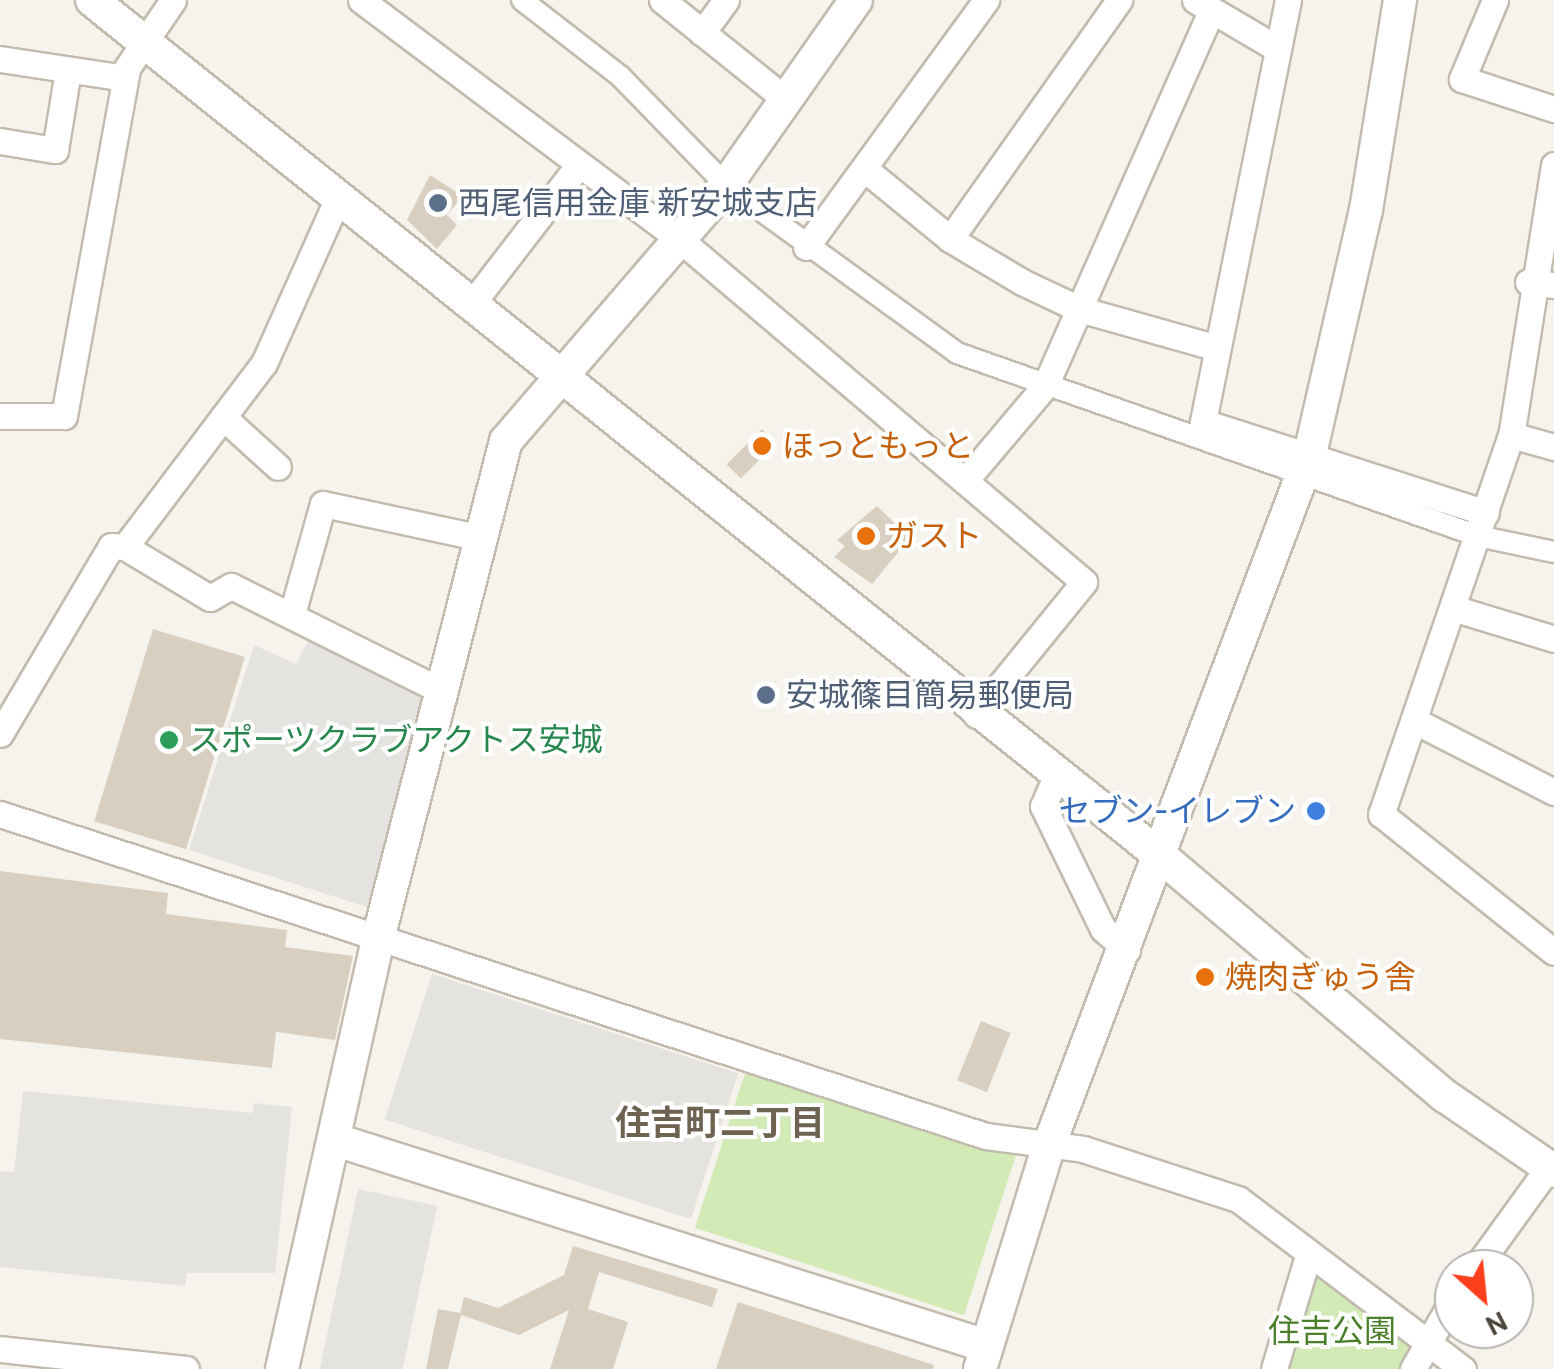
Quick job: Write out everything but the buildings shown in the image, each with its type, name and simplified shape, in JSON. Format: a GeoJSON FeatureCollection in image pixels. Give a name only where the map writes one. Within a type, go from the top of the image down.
{"type":"FeatureCollection","features":[{"type":"Feature","properties":{"kind":"street"},"geometry":{"type":"LineString","coordinates":[[92,0],[976,716],[1163,858],[1445,1096],[1552,1167],[1490,1249]]}},
{"type":"Feature","properties":{"kind":"street"},"geometry":{"type":"LineString","coordinates":[[0,416],[64,416],[125,78],[140,41],[173,0]]}},
{"type":"Feature","properties":{"kind":"street"},"geometry":{"type":"LineString","coordinates":[[361,0],[678,238],[968,477],[1084,582],[976,716]]}},
{"type":"Feature","properties":{"kind":"street"},"geometry":{"type":"LineString","coordinates":[[522,0],[620,76],[726,185],[806,247],[957,353],[1045,386],[1305,465],[1554,552]]}},
{"type":"Feature","properties":{"kind":"street"},"geometry":{"type":"LineString","coordinates":[[662,0],[784,98]]}},
{"type":"Feature","properties":{"kind":"street"},"geometry":{"type":"LineString","coordinates":[[702,33],[726,0]]}},
{"type":"Feature","properties":{"kind":"street"},"geometry":{"type":"LineString","coordinates":[[282,1369],[378,938],[506,441],[556,375],[726,185],[856,0]]}},
{"type":"Feature","properties":{"kind":"street"},"geometry":{"type":"LineString","coordinates":[[806,247],[866,170],[986,0]]}},
{"type":"Feature","properties":{"kind":"street"},"geometry":{"type":"LineString","coordinates":[[950,239],[1119,0]]}},
{"type":"Feature","properties":{"kind":"street"},"geometry":{"type":"LineString","coordinates":[[1288,0],[1203,422],[1305,465]]}},
{"type":"Feature","properties":{"kind":"street"},"geometry":{"type":"LineString","coordinates":[[336,1140],[983,1357],[1048,1148],[1163,858],[1305,465],[1366,210],[1400,0]]}},
{"type":"Feature","properties":{"kind":"street"},"geometry":{"type":"LineString","coordinates":[[1495,0],[1462,79],[1554,108]]}},
{"type":"Feature","properties":{"kind":"street"},"geometry":{"type":"LineString","coordinates":[[968,477],[1045,386],[1203,6],[1278,49]]}},
{"type":"Feature","properties":{"kind":"street"},"geometry":{"type":"LineString","coordinates":[[0,59],[125,78]]}},
{"type":"Feature","properties":{"kind":"street"},"geometry":{"type":"LineString","coordinates":[[0,141],[55,150],[68,71]]}},
{"type":"Feature","properties":{"kind":"street"},"geometry":{"type":"LineString","coordinates":[[1554,165],[1541,284],[1511,435],[1456,609],[1381,814],[1554,952]]}},
{"type":"Feature","properties":{"kind":"street"},"geometry":{"type":"LineString","coordinates":[[470,306],[578,166]]}},
{"type":"Feature","properties":{"kind":"street"},"geometry":{"type":"LineString","coordinates":[[866,170],[950,239],[1079,309],[1218,348]]}},
{"type":"Feature","properties":{"kind":"street"},"geometry":{"type":"LineString","coordinates":[[125,547],[264,364],[336,200]]}},
{"type":"Feature","properties":{"kind":"street"},"geometry":{"type":"LineString","coordinates":[[224,417],[278,468]]}},
{"type":"Feature","properties":{"kind":"street"},"geometry":{"type":"LineString","coordinates":[[1511,435],[1554,447]]}},
{"type":"Feature","properties":{"kind":"street"},"geometry":{"type":"LineString","coordinates":[[292,614],[324,504],[482,538]]}},
{"type":"Feature","properties":{"kind":"street"},"geometry":{"type":"LineString","coordinates":[[0,734],[111,546],[125,547],[210,598],[232,586],[442,691]]}},
{"type":"Feature","properties":{"kind":"street"},"geometry":{"type":"LineString","coordinates":[[1456,609],[1554,639]]}},
{"type":"Feature","properties":{"kind":"street"},"geometry":{"type":"LineString","coordinates":[[1417,722],[1554,792]]}},
{"type":"Feature","properties":{"kind":"street"},"geometry":{"type":"LineString","coordinates":[[1056,776],[1043,806],[1103,929],[1127,950]]}},
{"type":"Feature","properties":{"kind":"street"},"geometry":{"type":"LineString","coordinates":[[0,814],[378,938],[1048,1148],[1083,1149],[1238,1199],[1422,1343],[1463,1369]]}},
{"type":"Feature","properties":{"kind":"street"},"geometry":{"type":"LineString","coordinates":[[1274,1369],[1308,1256]]}},
{"type":"Feature","properties":{"kind":"street"},"geometry":{"type":"LineString","coordinates":[[1414,1369],[1422,1343],[1434,1326]]}},
{"type":"Feature","properties":{"kind":"street"},"geometry":{"type":"LineString","coordinates":[[0,1349],[186,1369]]}},
{"type":"Feature","properties":{"kind":"green space"},"geometry":{"type":"Polygon","coordinates":[[[747,1067],[1016,1154],[964,1315],[695,1228],[747,1067]]]}},
{"type":"Feature","properties":{"kind":"green space","name":"住吉公園"},"geometry":{"type":"Polygon","coordinates":[[[1311,1267],[1414,1346],[1407,1369],[1281,1369],[1311,1267]]]}},
{"type":"Feature","properties":{"kind":"shaded area"},"geometry":{"type":"Polygon","coordinates":[[[311,635],[424,693],[373,909],[189,850],[254,645],[296,664],[311,635]]]}},
{"type":"Feature","properties":{"kind":"shaded area"},"geometry":{"type":"Polygon","coordinates":[[[432,974],[738,1074],[691,1219],[385,1120],[432,974]]]}},
{"type":"Feature","properties":{"kind":"shaded area"},"geometry":{"type":"Polygon","coordinates":[[[23,1091],[252,1113],[254,1103],[292,1107],[275,1273],[187,1273],[185,1286],[0,1267],[0,1171],[14,1172],[23,1091]]]}},
{"type":"Feature","properties":{"kind":"shaded area"},"geometry":{"type":"Polygon","coordinates":[[[358,1189],[437,1206],[403,1369],[320,1369],[358,1189]]]}},
{"type":"Feature","properties":{"kind":"place","name":"西尾信用金庫 新安城支店"},"geometry":{"type":"Point","coordinates":[438,203]}},
{"type":"Feature","properties":{"kind":"place","name":"ほっともっと"},"geometry":{"type":"Point","coordinates":[762,446]}},
{"type":"Feature","properties":{"kind":"place","name":"ガスト"},"geometry":{"type":"Point","coordinates":[866,536]}},
{"type":"Feature","properties":{"kind":"place","name":"安城篠目簡易郵便局"},"geometry":{"type":"Point","coordinates":[766,695]}},
{"type":"Feature","properties":{"kind":"place","name":"スポーツクラブアクトス安城"},"geometry":{"type":"Point","coordinates":[169,740]}},
{"type":"Feature","properties":{"kind":"place","name":"セブン-イレブン"},"geometry":{"type":"Point","coordinates":[1316,811]}},
{"type":"Feature","properties":{"kind":"place","name":"焼肉ぎゅう舎"},"geometry":{"type":"Point","coordinates":[1205,977]}},
{"type":"Feature","properties":{"kind":"district","name":"住吉町二丁目"},"geometry":{"type":"Point","coordinates":[720,1123]}}]}
